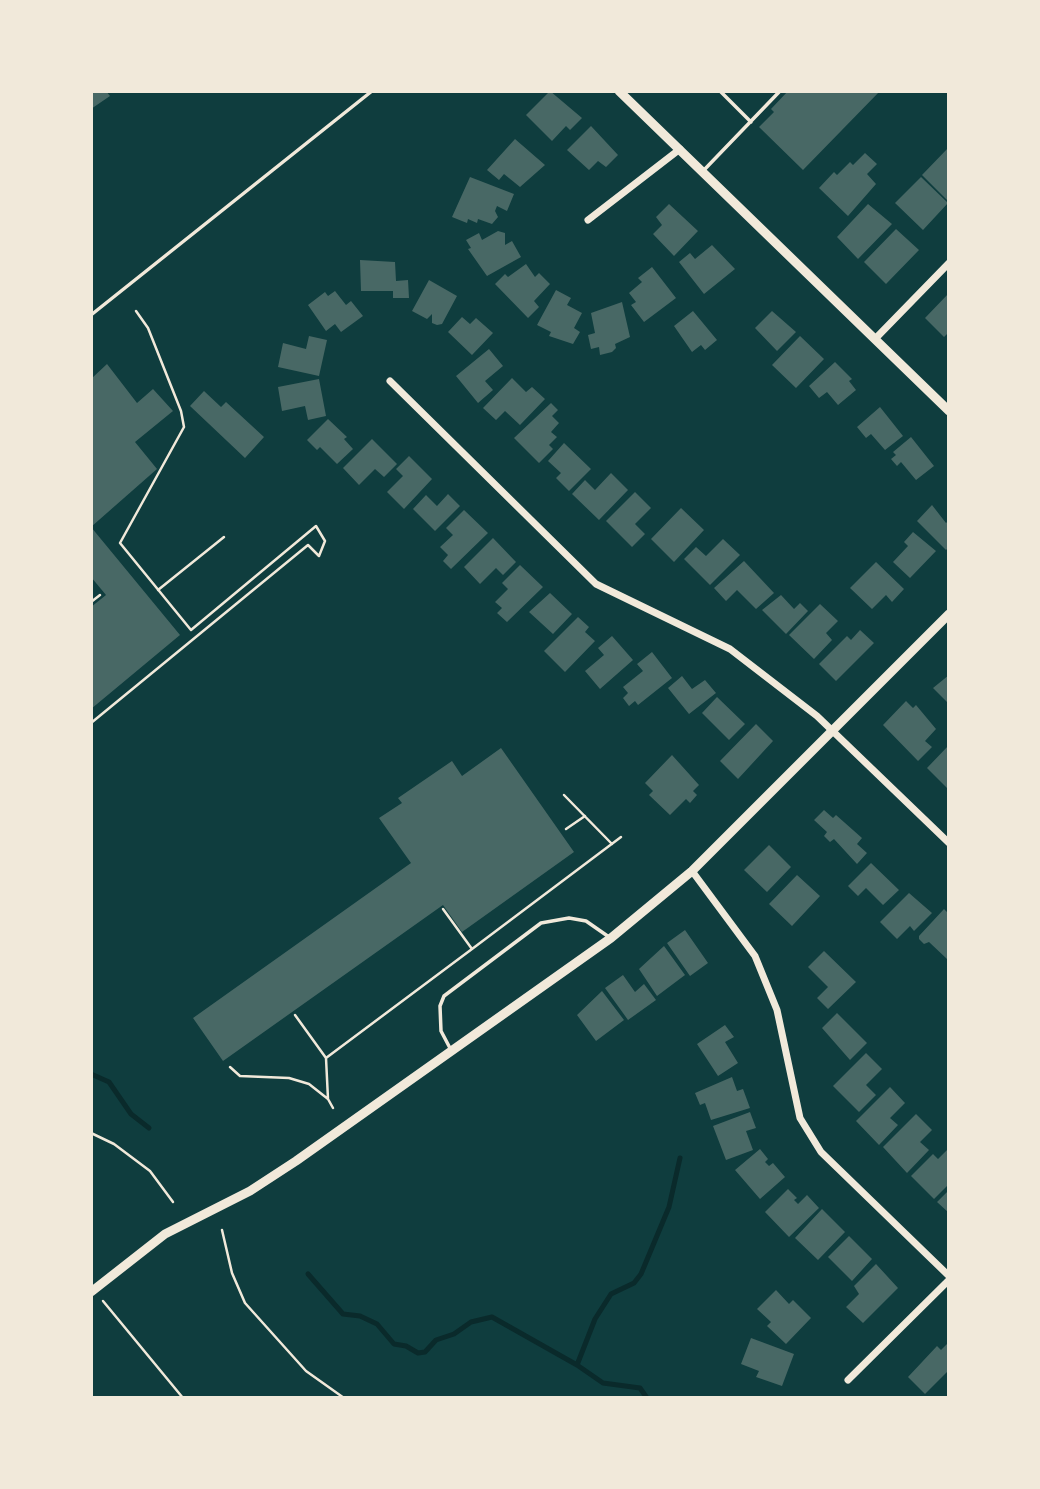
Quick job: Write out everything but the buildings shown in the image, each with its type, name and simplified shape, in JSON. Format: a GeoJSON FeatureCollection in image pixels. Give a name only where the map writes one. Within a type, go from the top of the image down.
{"type":"FeatureCollection","features":[{"type":"Feature","properties":{"kind":"street"},"geometry":{"type":"LineString","coordinates":[[619,91],[949,411]]}},
{"type":"Feature","properties":{"kind":"street"},"geometry":{"type":"LineString","coordinates":[[588,220],[680,149]]}},
{"type":"Feature","properties":{"kind":"street"},"geometry":{"type":"LineString","coordinates":[[875,339],[949,263]]}},
{"type":"Feature","properties":{"kind":"street"},"geometry":{"type":"LineString","coordinates":[[390,381],[596,584],[730,649],[833,730],[949,843]]}},
{"type":"Feature","properties":{"kind":"street"},"geometry":{"type":"LineString","coordinates":[[95,1294],[165,1234],[250,1191],[296,1161],[611,938],[692,871],[949,614]]}},
{"type":"Feature","properties":{"kind":"street"},"geometry":{"type":"LineString","coordinates":[[692,871],[755,957],[777,1010],[800,1118],[821,1152],[949,1278],[848,1380]]}},
{"type":"Feature","properties":{"kind":"lane"},"geometry":{"type":"LineString","coordinates":[[91,315],[372,91]]}},
{"type":"Feature","properties":{"kind":"lane"},"geometry":{"type":"LineString","coordinates":[[720,91],[751,122]]}},
{"type":"Feature","properties":{"kind":"lane"},"geometry":{"type":"LineString","coordinates":[[702,172],[780,91]]}},
{"type":"Feature","properties":{"kind":"lane"},"geometry":{"type":"LineString","coordinates":[[451,1051],[441,1031],[440,1006],[444,996],[541,923],[569,918],[586,921],[611,938]]}},
{"type":"Feature","properties":{"kind":"path"},"geometry":{"type":"LineString","coordinates":[[91,723],[308,545],[319,556],[325,541],[316,526],[191,631],[120,543],[184,427],[181,411],[148,328],[136,311]]}},
{"type":"Feature","properties":{"kind":"path"},"geometry":{"type":"LineString","coordinates":[[158,590],[223,537]]}},
{"type":"Feature","properties":{"kind":"path"},"geometry":{"type":"LineString","coordinates":[[91,602],[100,595]]}},
{"type":"Feature","properties":{"kind":"path"},"geometry":{"type":"LineString","coordinates":[[564,795],[612,844]]}},
{"type":"Feature","properties":{"kind":"path"},"geometry":{"type":"LineString","coordinates":[[566,829],[585,816]]}},
{"type":"Feature","properties":{"kind":"path"},"geometry":{"type":"LineString","coordinates":[[326,1058],[621,837]]}},
{"type":"Feature","properties":{"kind":"path"},"geometry":{"type":"LineString","coordinates":[[443,909],[472,949]]}},
{"type":"Feature","properties":{"kind":"path"},"geometry":{"type":"LineString","coordinates":[[295,1015],[326,1058],[328,1099]]}},
{"type":"Feature","properties":{"kind":"path"},"geometry":{"type":"LineString","coordinates":[[230,1067],[240,1076],[289,1078],[309,1084],[328,1099],[333,1108]]}},
{"type":"Feature","properties":{"kind":"path"},"geometry":{"type":"LineString","coordinates":[[91,1133],[114,1144],[150,1171],[173,1202]]}},
{"type":"Feature","properties":{"kind":"path"},"geometry":{"type":"LineString","coordinates":[[222,1230],[232,1273],[245,1303],[306,1371],[344,1398]]}},
{"type":"Feature","properties":{"kind":"path"},"geometry":{"type":"LineString","coordinates":[[95,1294],[183,1398]]}},
{"type":"Feature","properties":{"kind":"waterway"},"geometry":{"type":"LineString","coordinates":[[91,1074],[109,1082],[131,1114],[149,1128]]}},
{"type":"Feature","properties":{"kind":"waterway"},"geometry":{"type":"LineString","coordinates":[[577,1365],[595,1319],[611,1294],[634,1283],[641,1274],[669,1207],[680,1158]]}},
{"type":"Feature","properties":{"kind":"waterway"},"geometry":{"type":"LineString","coordinates":[[308,1274],[343,1314],[360,1316],[377,1324],[394,1344],[406,1346],[418,1353],[425,1352],[436,1340],[454,1334],[471,1322],[492,1317],[577,1365],[603,1383],[640,1388],[647,1398]]}}]}
